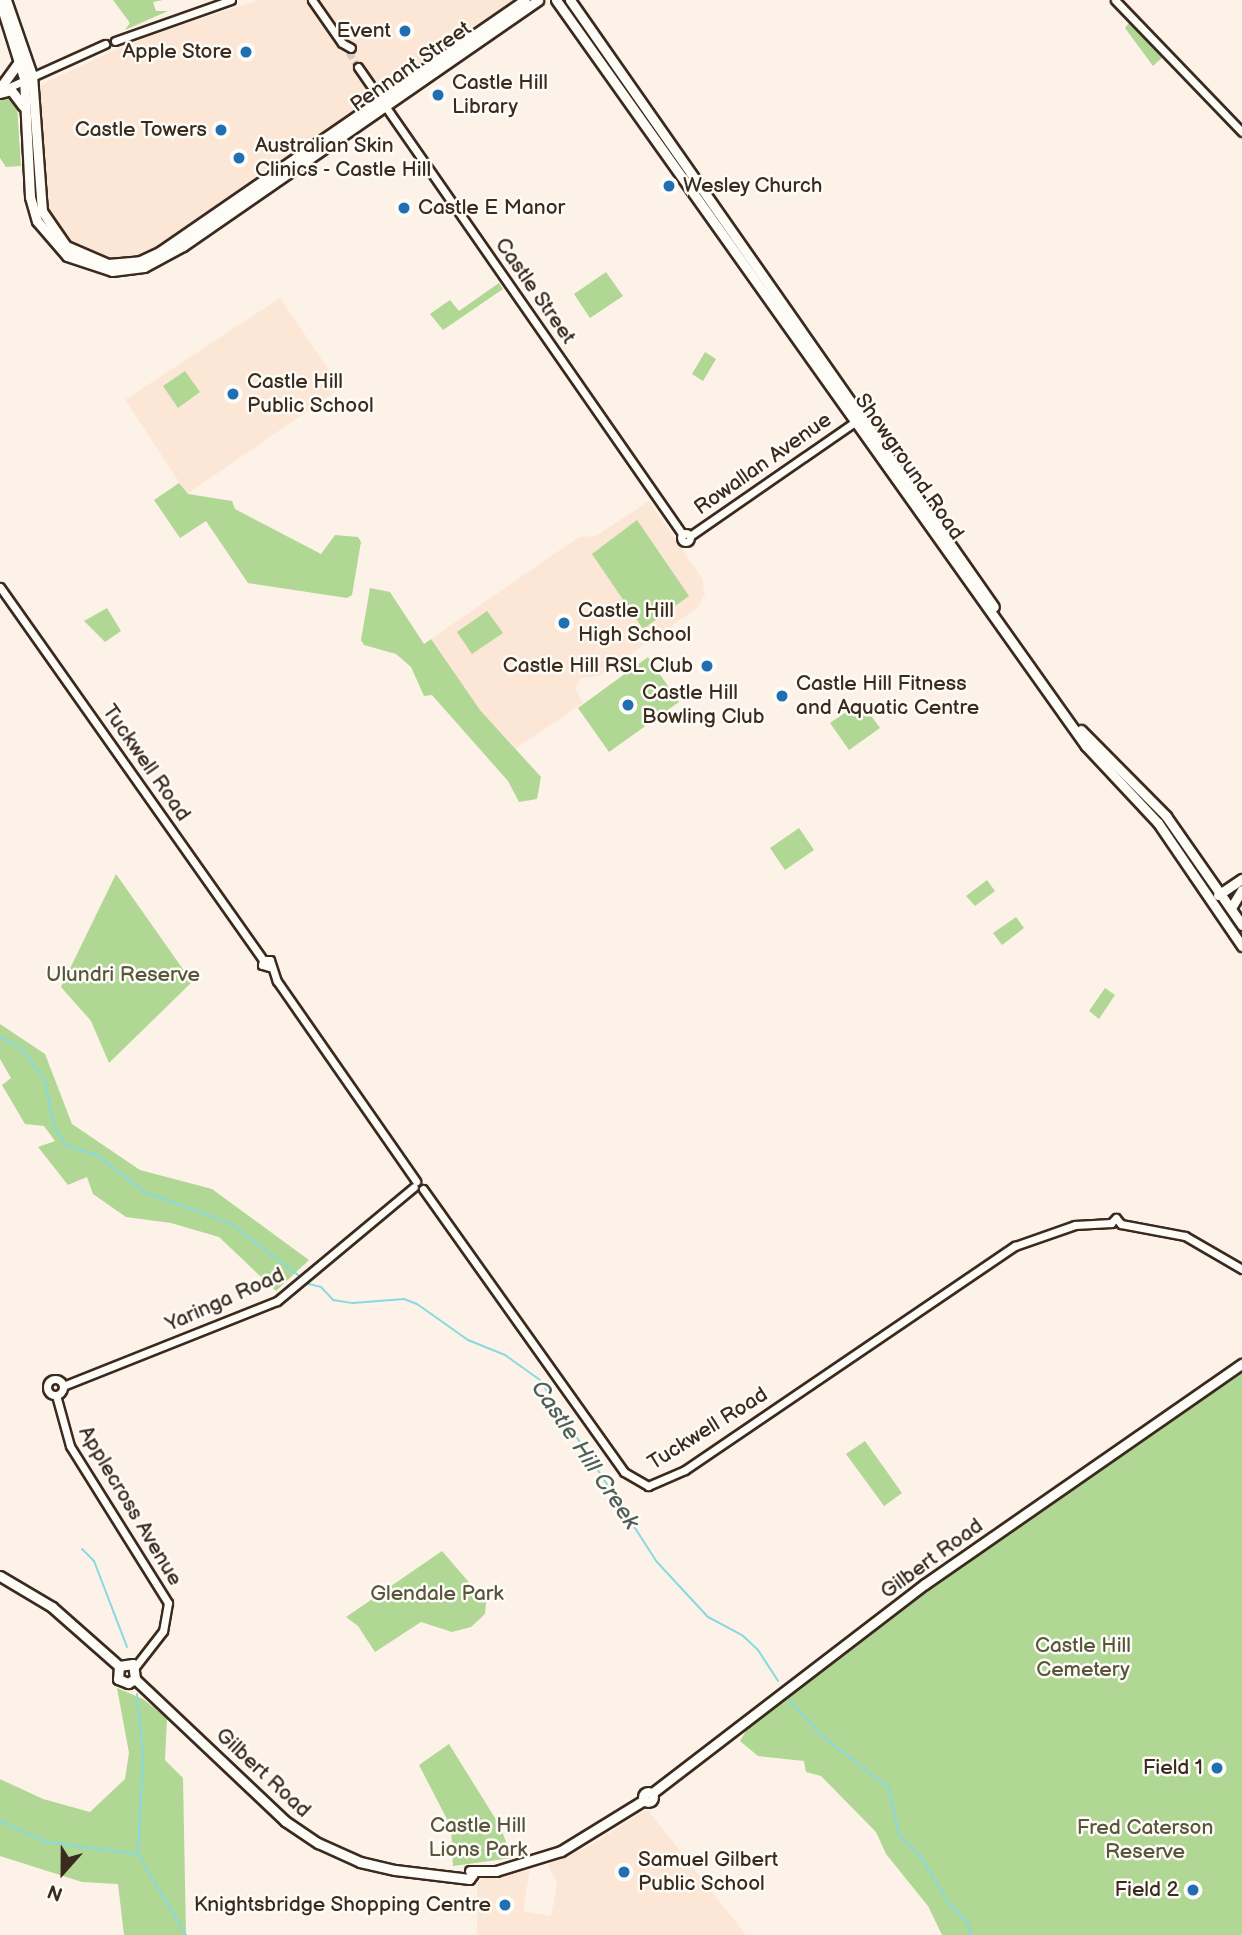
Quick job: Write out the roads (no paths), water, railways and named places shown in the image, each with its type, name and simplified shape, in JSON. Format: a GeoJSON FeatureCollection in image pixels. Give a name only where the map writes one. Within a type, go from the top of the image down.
{"type":"FeatureCollection","features":[{"type":"Feature","properties":{"kind":"main road"},"geometry":{"type":"LineString","coordinates":[[6,0],[28,76]]}},
{"type":"Feature","properties":{"kind":"main road","name":"Pennant Street"},"geometry":{"type":"LineString","coordinates":[[28,76],[25,111],[30,197],[37,221],[67,256],[112,271],[160,261],[525,0]]}},
{"type":"Feature","properties":{"kind":"main road","name":"Pennant Street"},"geometry":{"type":"LineString","coordinates":[[28,76],[42,211],[66,246],[108,264],[140,261],[161,251],[538,0]]}},
{"type":"Feature","properties":{"kind":"main road","name":"Showground Road"},"geometry":{"type":"LineString","coordinates":[[556,0],[1079,727],[1166,816],[1242,925]]}},
{"type":"Feature","properties":{"kind":"main road","name":"Showground Road"},"geometry":{"type":"LineString","coordinates":[[570,0],[1086,746],[1158,823],[1242,946]]}},
{"type":"Feature","properties":{"kind":"main road"},"geometry":{"type":"LineString","coordinates":[[0,2],[28,76]]}},
{"type":"Feature","properties":{"kind":"main road"},"geometry":{"type":"LineString","coordinates":[[522,12],[548,2],[574,25]]}},
{"type":"Feature","properties":{"kind":"main road"},"geometry":{"type":"LineString","coordinates":[[20,60],[0,91],[15,92],[25,111]]}},
{"type":"Feature","properties":{"kind":"main road"},"geometry":{"type":"LineString","coordinates":[[660,127],[662,149]]}},
{"type":"Feature","properties":{"kind":"main road"},"geometry":{"type":"LineString","coordinates":[[1211,900],[1242,879]]}},
{"type":"Feature","properties":{"kind":"main road"},"geometry":{"type":"LineString","coordinates":[[1231,908],[1242,890]]}},
{"type":"Feature","properties":{"kind":"main road","name":"Gilbert Road"},"geometry":{"type":"LineString","coordinates":[[135,1679],[307,1837],[372,1865],[469,1875],[561,1851],[648,1797],[925,1584],[1242,1364]]}},
{"type":"Feature","properties":{"kind":"main road"},"geometry":{"type":"LineString","coordinates":[[0,1576],[52,1606],[119,1666]]}},
{"type":"Feature","properties":{"kind":"main road"},"geometry":{"type":"LineString","coordinates":[[127,1662],[135,1667],[135,1679],[124,1683],[118,1679],[119,1666],[127,1662]]}},
{"type":"Feature","properties":{"kind":"street"},"geometry":{"type":"LineString","coordinates":[[0,91],[28,76],[105,44],[108,38],[115,41],[231,0]]}},
{"type":"Feature","properties":{"kind":"street"},"geometry":{"type":"LineString","coordinates":[[312,0],[342,46],[351,48]]}},
{"type":"Feature","properties":{"kind":"street"},"geometry":{"type":"LineString","coordinates":[[1115,0],[1242,132]]}},
{"type":"Feature","properties":{"kind":"street","name":"Castle Street"},"geometry":{"type":"LineString","coordinates":[[358,67],[686,536]]}},
{"type":"Feature","properties":{"kind":"street","name":"Rowallan Avenue"},"geometry":{"type":"LineString","coordinates":[[686,536],[859,419]]}},
{"type":"Feature","properties":{"kind":"street","name":"Tuckwell Road"},"geometry":{"type":"LineString","coordinates":[[0,587],[263,960],[270,960],[270,967],[418,1186],[624,1472],[649,1486],[685,1470],[1015,1246],[1075,1225],[1111,1223],[1116,1218],[1121,1224],[1185,1236],[1242,1269]]}},
{"type":"Feature","properties":{"kind":"street","name":"Yaringa Road"},"geometry":{"type":"LineString","coordinates":[[63,1385],[278,1301],[418,1186]]}},
{"type":"Feature","properties":{"kind":"street"},"geometry":{"type":"LineString","coordinates":[[58,1379],[63,1385],[56,1395],[48,1390],[48,1384],[58,1379]]}},
{"type":"Feature","properties":{"kind":"street","name":"Applecross Avenue"},"geometry":{"type":"LineString","coordinates":[[56,1395],[70,1446],[168,1603],[163,1632],[135,1667]]}},
{"type":"Feature","properties":{"kind":"waterway","name":"Castle Hill Creek"},"geometry":{"type":"LineString","coordinates":[[0,1037],[22,1049],[45,1081],[54,1127],[67,1146],[97,1155],[144,1192],[230,1223],[302,1278]]}},
{"type":"Feature","properties":{"kind":"waterway","name":"Castle Hill Creek"},"geometry":{"type":"LineString","coordinates":[[305,1283],[321,1287],[333,1300],[353,1303],[404,1299],[417,1304],[468,1340],[505,1355],[540,1380],[657,1562],[708,1617],[742,1635],[758,1650],[778,1681]]}},
{"type":"Feature","properties":{"kind":"waterway"},"geometry":{"type":"LineString","coordinates":[[82,1549],[94,1561],[127,1647]]}},
{"type":"Feature","properties":{"kind":"waterway"},"geometry":{"type":"LineString","coordinates":[[137,1694],[143,1757],[138,1854],[186,1935]]}},
{"type":"Feature","properties":{"kind":"waterway","name":"Castle Hill Creek"},"geometry":{"type":"LineString","coordinates":[[789,1700],[822,1736],[889,1788],[899,1835],[921,1857],[949,1904],[968,1923],[971,1935]]}},
{"type":"Feature","properties":{"kind":"waterway"},"geometry":{"type":"LineString","coordinates":[[0,1821],[46,1842],[136,1854]]}},
{"type":"Feature","properties":{"kind":"tunnel"},"geometry":{"type":"LineString","coordinates":[[349,52],[358,67]]}},
{"type":"Feature","properties":{"kind":"place","name":"Event"},"geometry":{"type":"Point","coordinates":[405,31]}},
{"type":"Feature","properties":{"kind":"place","name":"Apple Store"},"geometry":{"type":"Point","coordinates":[246,52]}},
{"type":"Feature","properties":{"kind":"place","name":"Castle Hill Library"},"geometry":{"type":"Point","coordinates":[438,95]}},
{"type":"Feature","properties":{"kind":"place","name":"Castle Towers"},"geometry":{"type":"Point","coordinates":[221,130]}},
{"type":"Feature","properties":{"kind":"place","name":"Australian Skin Clinics - Castle Hill"},"geometry":{"type":"Point","coordinates":[239,158]}},
{"type":"Feature","properties":{"kind":"place","name":"Wesley Church"},"geometry":{"type":"Point","coordinates":[669,186]}},
{"type":"Feature","properties":{"kind":"place","name":"Castle E Manor"},"geometry":{"type":"Point","coordinates":[404,208]}},
{"type":"Feature","properties":{"kind":"place","name":"Castle Hill Public School"},"geometry":{"type":"Point","coordinates":[233,394]}},
{"type":"Feature","properties":{"kind":"place","name":"Castle Hill High School"},"geometry":{"type":"Point","coordinates":[564,623]}},
{"type":"Feature","properties":{"kind":"place","name":"Castle Hill RSL Club"},"geometry":{"type":"Point","coordinates":[707,666]}},
{"type":"Feature","properties":{"kind":"place","name":"Castle Hill Fitness and Aquatic Centre"},"geometry":{"type":"Point","coordinates":[782,696]}},
{"type":"Feature","properties":{"kind":"place","name":"Castle Hill Bowling Club"},"geometry":{"type":"Point","coordinates":[628,705]}},
{"type":"Feature","properties":{"kind":"place","name":"Field 1"},"geometry":{"type":"Point","coordinates":[1217,1768]}},
{"type":"Feature","properties":{"kind":"place","name":"Samuel Gilbert Public School"},"geometry":{"type":"Point","coordinates":[624,1872]}},
{"type":"Feature","properties":{"kind":"place","name":"Field 2"},"geometry":{"type":"Point","coordinates":[1193,1890]}},
{"type":"Feature","properties":{"kind":"place","name":"Knightsbridge Shopping Centre"},"geometry":{"type":"Point","coordinates":[505,1905]}},
{"type":"Feature","properties":{"kind":"park label","name":"Ulundri Reserve"},"geometry":{"type":"Point","coordinates":[123,975]}},
{"type":"Feature","properties":{"kind":"park label","name":"Glendale Park"},"geometry":{"type":"Point","coordinates":[437,1594]}},
{"type":"Feature","properties":{"kind":"park label","name":"Castle Hill Cemetery"},"geometry":{"type":"Point","coordinates":[1083,1658]}},
{"type":"Feature","properties":{"kind":"park label","name":"Castle Hill Lions Park"},"geometry":{"type":"Point","coordinates":[478,1838]}},
{"type":"Feature","properties":{"kind":"park label","name":"Fred Caterson Reserve"},"geometry":{"type":"Point","coordinates":[1145,1840]}}]}
